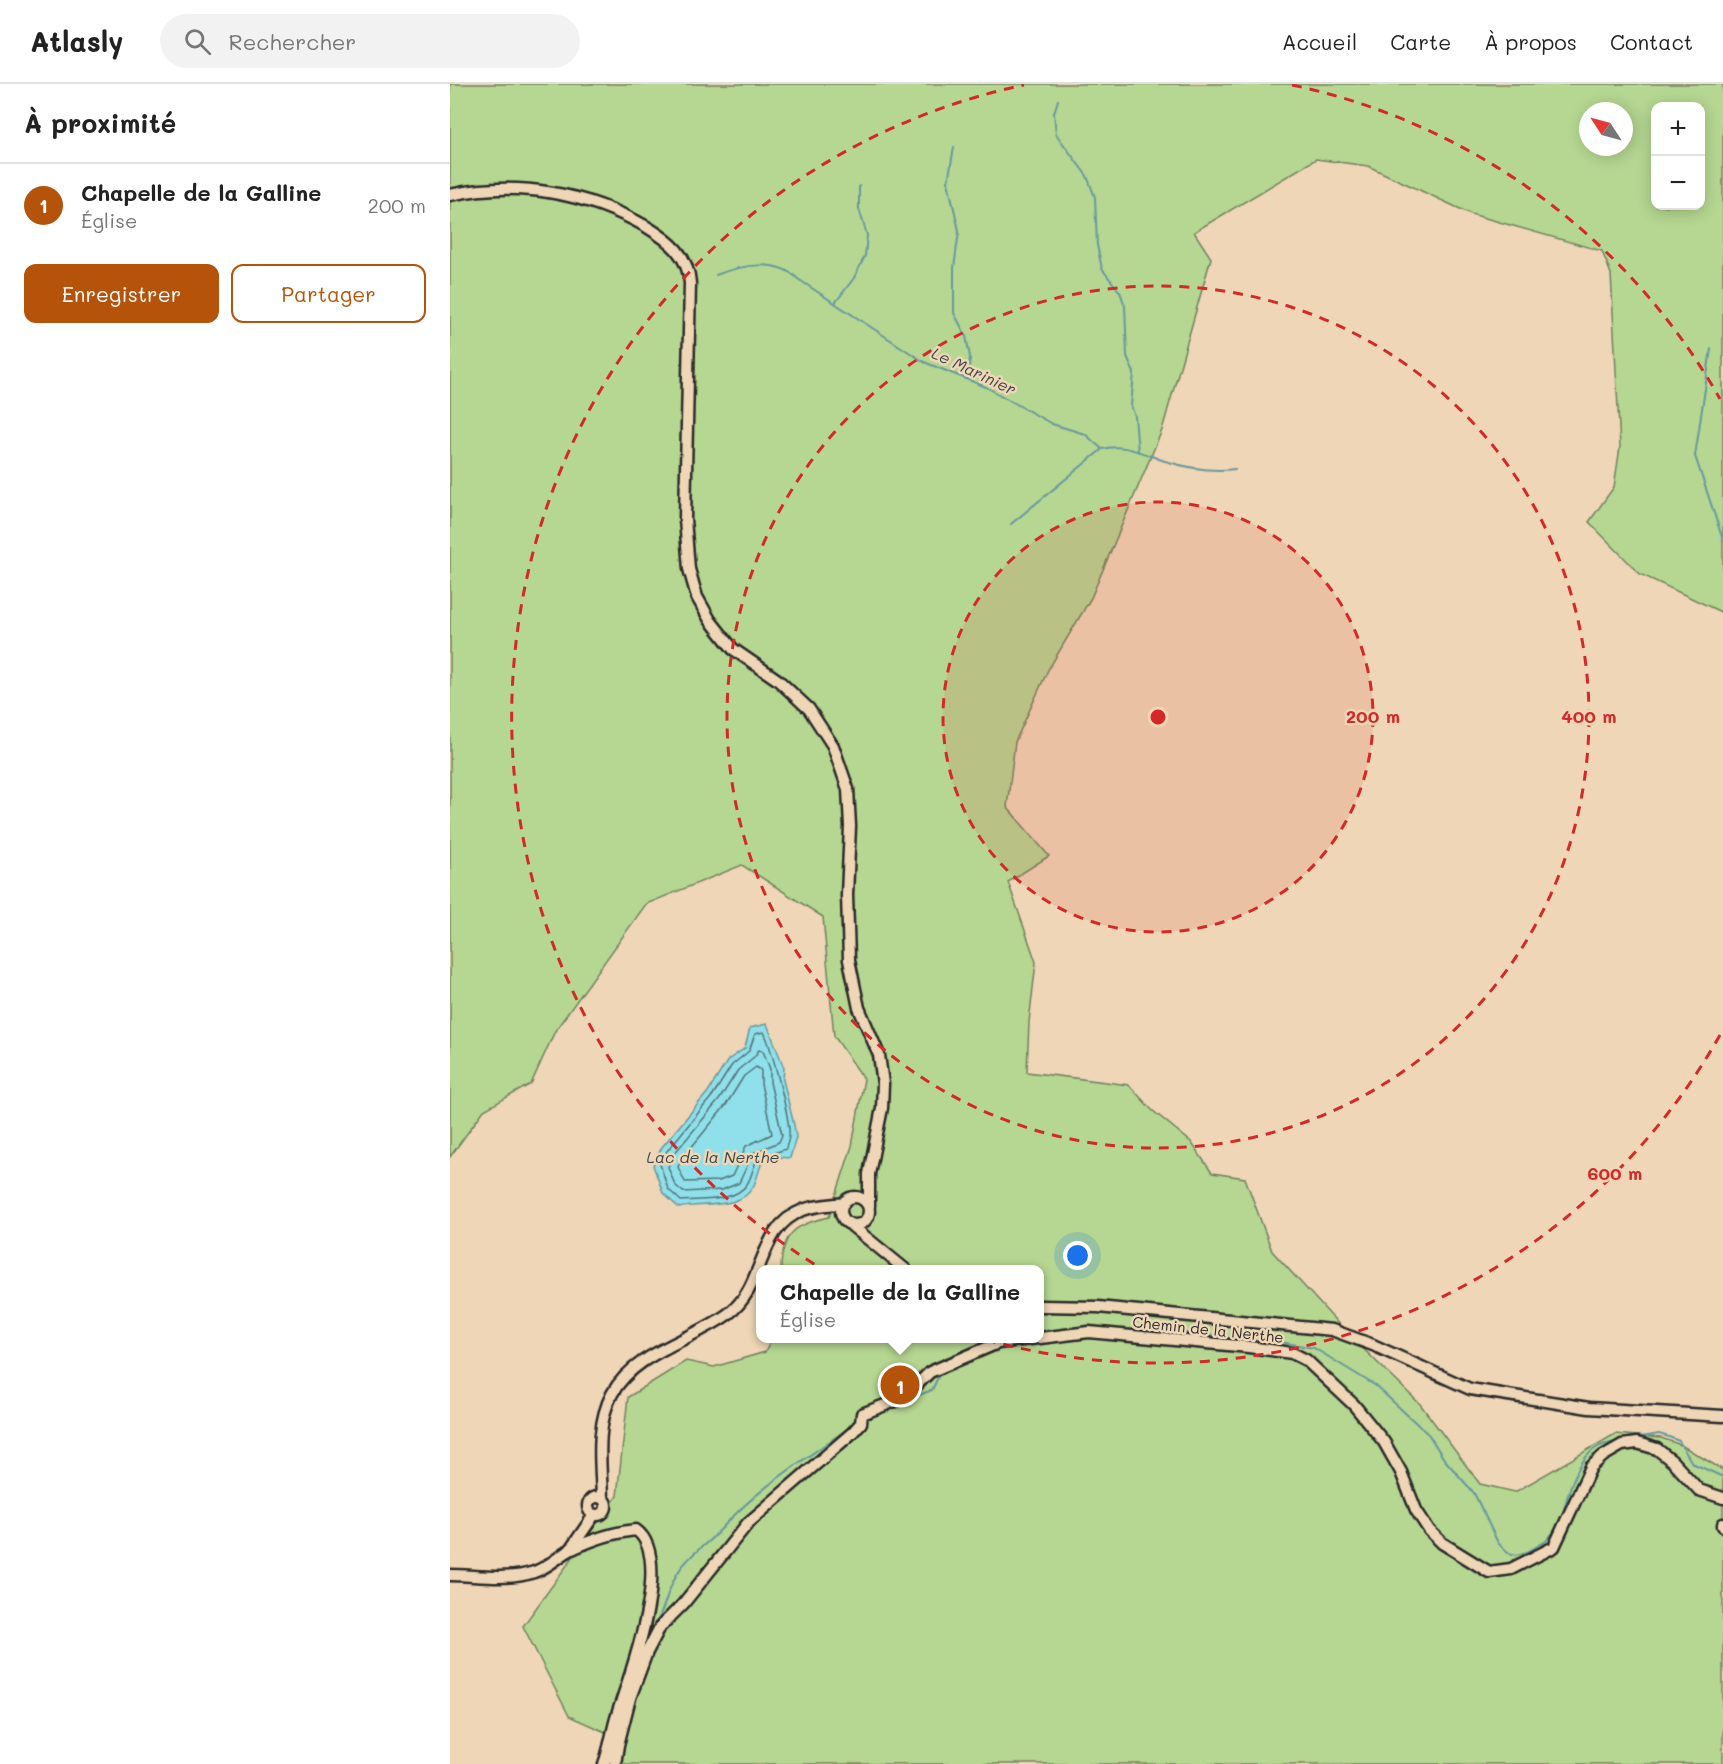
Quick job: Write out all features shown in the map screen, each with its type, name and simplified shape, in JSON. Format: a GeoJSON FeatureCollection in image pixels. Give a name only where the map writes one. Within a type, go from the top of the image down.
{"type":"FeatureCollection","features":[{"type":"Feature","properties":{"kind":"street"},"geometry":{"type":"LineString","coordinates":[[450,195],[468,191],[512,189],[581,199],[619,213],[652,230],[676,248],[687,264],[690,283],[684,502],[689,569],[697,597],[714,626],[741,656],[778,680],[800,699],[827,736],[845,777],[850,826],[847,912],[849,960],[857,1002],[879,1055],[884,1084],[882,1108],[869,1174],[869,1212],[875,1243]]}},
{"type":"Feature","properties":{"kind":"street"},"geometry":{"type":"LineString","coordinates":[[869,1174],[845,1204],[844,1221],[875,1243],[890,1259],[900,1265]]}},
{"type":"Feature","properties":{"kind":"street"},"geometry":{"type":"LineString","coordinates":[[761,1265],[772,1234],[795,1214],[816,1207],[845,1204],[859,1197],[869,1212]]}},
{"type":"Feature","properties":{"kind":"street"},"geometry":{"type":"LineString","coordinates":[[852,1226],[860,1225],[869,1212]]}},
{"type":"Feature","properties":{"kind":"street"},"geometry":{"type":"LineString","coordinates":[[570,1550],[594,1515],[600,1515],[605,1511],[606,1504],[602,1498],[602,1422],[612,1393],[650,1357],[735,1309],[756,1278]]}},
{"type":"Feature","properties":{"kind":"street"},"geometry":{"type":"LineString","coordinates":[[1044,1306],[1098,1306],[1332,1330],[1470,1389],[1589,1408],[1723,1416]]}},
{"type":"Feature","properties":{"kind":"street","name":"Chemin de la Nerthe"},"geometry":{"type":"LineString","coordinates":[[1044,1337],[1089,1332],[1249,1347],[1292,1353],[1306,1360],[1354,1405],[1384,1442],[1401,1472],[1416,1510],[1433,1535],[1464,1558],[1489,1572],[1511,1569],[1554,1547],[1591,1467],[1603,1456],[1622,1445],[1637,1443],[1657,1449],[1672,1461],[1699,1490],[1723,1498]]}},
{"type":"Feature","properties":{"kind":"street","name":"Chemin de la Nerthe"},"geometry":{"type":"LineString","coordinates":[[615,1764],[630,1698],[647,1652],[660,1627],[683,1604],[748,1523],[852,1433],[861,1423],[862,1414],[903,1398],[930,1372],[998,1343]]}},
{"type":"Feature","properties":{"kind":"street"},"geometry":{"type":"LineString","coordinates":[[450,1575],[511,1575],[534,1572],[570,1550],[636,1530],[646,1540],[651,1584],[647,1618],[604,1764]]}},
{"type":"Feature","properties":{"kind":"green space"},"geometry":{"type":"Polygon","coordinates":[[[450,84],[1723,84],[1723,613],[1640,574],[1589,522],[1614,487],[1620,447],[1611,274],[1602,251],[1471,214],[1368,166],[1316,159],[1194,232],[1211,258],[1162,430],[1091,598],[1048,670],[1015,742],[1007,807],[1049,856],[1008,882],[1036,962],[1029,1022],[1027,1072],[1129,1085],[1152,1110],[1191,1142],[1212,1173],[1245,1178],[1272,1251],[1344,1330],[1420,1404],[1480,1484],[1515,1492],[1615,1434],[1661,1438],[1681,1445],[1723,1470],[1723,1764],[619,1764],[623,1740],[569,1716],[523,1626],[617,1496],[628,1397],[686,1361],[714,1367],[765,1352],[770,1343],[1044,1343],[1044,1265],[781,1265],[784,1246],[793,1232],[808,1223],[829,1217],[852,1146],[864,1079],[834,1036],[823,917],[742,865],[646,904],[555,1031],[531,1084],[484,1110],[450,1157],[450,84]]]}},
{"type":"Feature","properties":{"kind":"water","name":"Lac de la Nerthe"},"geometry":{"type":"Polygon","coordinates":[[[767,1024],[784,1068],[783,1080],[794,1125],[796,1137],[790,1158],[778,1157],[762,1162],[754,1185],[740,1199],[720,1204],[679,1208],[663,1193],[653,1165],[662,1147],[708,1092],[728,1060],[745,1048],[750,1028],[767,1024]]]}},
{"type":"Feature","properties":{"kind":"waterway"},"geometry":{"type":"LineString","coordinates":[[1058,100],[1054,113],[1056,134],[1087,176],[1095,197],[1097,245],[1102,269],[1120,292],[1125,306],[1127,356],[1134,373],[1131,406],[1135,416],[1138,452]]}},
{"type":"Feature","properties":{"kind":"waterway"},"geometry":{"type":"LineString","coordinates":[[954,147],[948,182],[959,231],[954,268],[954,313],[966,336],[970,357],[968,380]]}},
{"type":"Feature","properties":{"kind":"waterway"},"geometry":{"type":"LineString","coordinates":[[835,303],[854,278],[865,256],[867,235],[859,209],[859,186]]}},
{"type":"Feature","properties":{"kind":"waterway","name":"Le Marinier"},"geometry":{"type":"LineString","coordinates":[[716,275],[747,266],[780,268],[924,362],[986,387],[1052,424],[1085,434],[1102,449],[1126,448],[1165,461],[1200,469],[1235,469]]}},
{"type":"Feature","properties":{"kind":"waterway"},"geometry":{"type":"LineString","coordinates":[[1711,349],[1695,456],[1723,540]]}},
{"type":"Feature","properties":{"kind":"waterway"},"geometry":{"type":"LineString","coordinates":[[1011,524],[1101,450]]}},
{"type":"Feature","properties":{"kind":"waterway"},"geometry":{"type":"LineString","coordinates":[[1044,1331],[1079,1329]]}},
{"type":"Feature","properties":{"kind":"waterway"},"geometry":{"type":"LineString","coordinates":[[1153,1333],[1199,1333],[1250,1342],[1275,1341],[1314,1348],[1376,1386],[1429,1435],[1444,1459],[1474,1493],[1498,1543],[1509,1553],[1516,1555],[1527,1552],[1546,1541],[1558,1527]]}},
{"type":"Feature","properties":{"kind":"waterway"},"geometry":{"type":"LineString","coordinates":[[948,1358],[985,1343]]}},
{"type":"Feature","properties":{"kind":"waterway"},"geometry":{"type":"LineString","coordinates":[[909,1399],[932,1390],[940,1373]]}},
{"type":"Feature","properties":{"kind":"waterway"},"geometry":{"type":"LineString","coordinates":[[656,1624],[674,1580],[687,1561],[752,1499],[851,1426]]}},
{"type":"Feature","properties":{"kind":"waterway"},"geometry":{"type":"LineString","coordinates":[[1625,1440],[1659,1434],[1669,1437],[1679,1441],[1692,1463],[1723,1477]]}},
{"type":"Feature","properties":{"kind":"waterway"},"geometry":{"type":"LineString","coordinates":[[1562,1517],[1573,1480],[1583,1461],[1596,1448],[1619,1441]]}},
{"type":"Feature","properties":{"kind":"place","name":"Chapelle de la Galline"},"geometry":{"type":"Point","coordinates":[900,1385]}}]}
